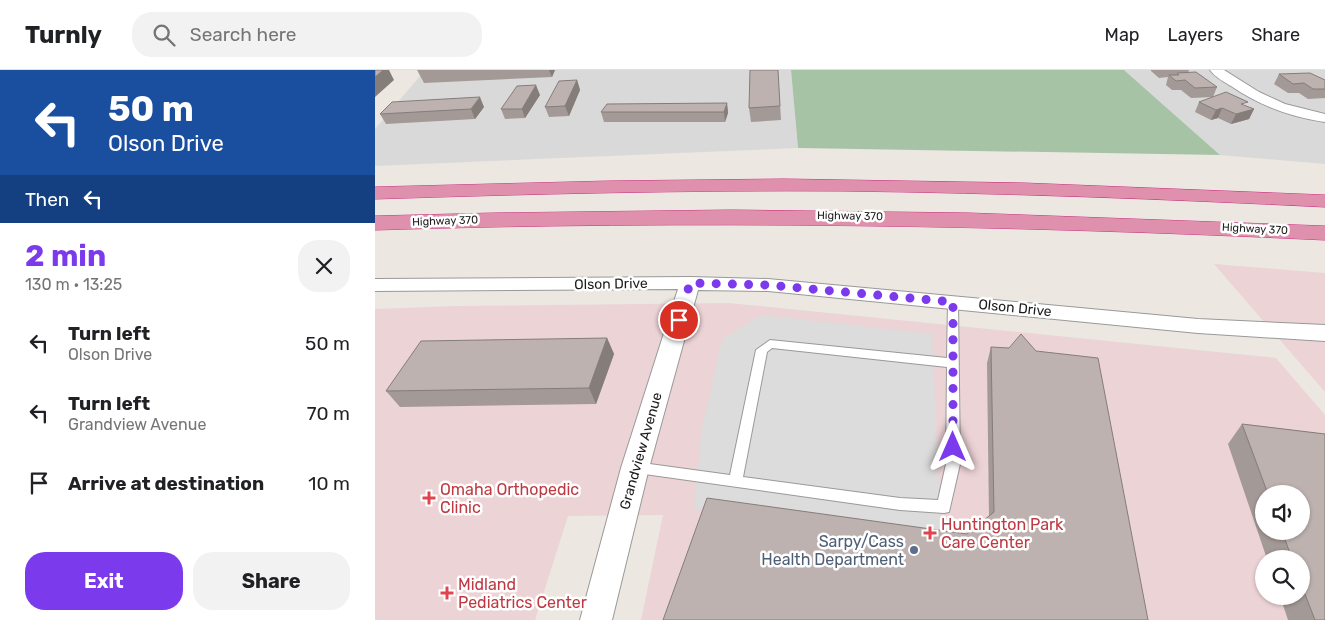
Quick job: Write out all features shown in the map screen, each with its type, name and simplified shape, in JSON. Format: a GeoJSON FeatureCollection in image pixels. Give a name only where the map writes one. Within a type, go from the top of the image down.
{"type":"FeatureCollection","features":[{"type":"Feature","properties":{"kind":"highway"},"geometry":{"type":"LineString","coordinates":[[375,193],[617,186],[843,185],[1082,190],[1325,201]]}},
{"type":"Feature","properties":{"kind":"highway","name":"Highway 370"},"geometry":{"type":"LineString","coordinates":[[375,223],[639,216],[879,216],[1037,220],[1325,232]]}},
{"type":"Feature","properties":{"kind":"street"},"geometry":{"type":"LineString","coordinates":[[1216,70],[1263,101],[1291,111],[1321,117]]}},
{"type":"Feature","properties":{"kind":"street","name":"Olson Drive"},"geometry":{"type":"LineString","coordinates":[[375,285],[690,283],[768,285],[1198,326],[1325,333]]}},
{"type":"Feature","properties":{"kind":"street","name":"Grandview Avenue"},"geometry":{"type":"LineString","coordinates":[[596,620],[635,468],[690,283]]}},
{"type":"Feature","properties":{"kind":"lane"},"geometry":{"type":"LineString","coordinates":[[635,468],[901,504],[944,507],[953,464],[953,302]]}},
{"type":"Feature","properties":{"kind":"lane"},"geometry":{"type":"LineString","coordinates":[[735,482],[762,350],[770,344],[953,363]]}},
{"type":"Feature","properties":{"kind":"shaded area"},"geometry":{"type":"Polygon","coordinates":[[[425,70],[791,70],[798,148],[375,166],[375,129],[425,70]]]}},
{"type":"Feature","properties":{"kind":"shaded area"},"geometry":{"type":"Polygon","coordinates":[[[1124,70],[1325,70],[1325,164],[1220,155],[1124,70]]]}},
{"type":"Feature","properties":{"kind":"shaded area"},"geometry":{"type":"Polygon","coordinates":[[[1214,264],[1325,273],[1325,392],[1214,264]]]}},
{"type":"Feature","properties":{"kind":"shaded area"},"geometry":{"type":"Polygon","coordinates":[[[729,303],[1276,358],[1325,415],[1325,620],[641,620],[663,515],[568,516],[535,620],[375,620],[375,309],[455,306],[729,303]]]}},
{"type":"Feature","properties":{"kind":"shaded area"},"geometry":{"type":"Polygon","coordinates":[[[761,315],[932,334],[941,540],[694,509],[701,433],[722,339],[761,315]]]}},
{"type":"Feature","properties":{"kind":"green space"},"geometry":{"type":"Polygon","coordinates":[[[791,70],[1124,70],[1220,155],[798,148],[791,70]]]}},
{"type":"Feature","properties":{"kind":"building"},"geometry":{"type":"Polygon","coordinates":[[[375,70],[383,70],[375,77],[375,70]]]}},
{"type":"Feature","properties":{"kind":"building"},"geometry":{"type":"Polygon","coordinates":[[[750,70],[778,70],[780,106],[749,108],[750,70]]]}},
{"type":"Feature","properties":{"kind":"building"},"geometry":{"type":"Polygon","coordinates":[[[1196,72],[1217,87],[1195,88],[1185,80],[1176,81],[1169,75],[1179,75],[1177,73],[1196,72]]]}},
{"type":"Feature","properties":{"kind":"building"},"geometry":{"type":"Polygon","coordinates":[[[1310,73],[1325,80],[1325,89],[1313,89],[1304,83],[1293,84],[1279,74],[1310,73]]]}},
{"type":"Feature","properties":{"kind":"building"},"geometry":{"type":"Polygon","coordinates":[[[577,80],[565,106],[545,107],[559,81],[577,80]]]}},
{"type":"Feature","properties":{"kind":"building"},"geometry":{"type":"Polygon","coordinates":[[[536,85],[522,109],[501,109],[517,86],[536,85]]]}},
{"type":"Feature","properties":{"kind":"building"},"geometry":{"type":"Polygon","coordinates":[[[1226,92],[1248,102],[1241,104],[1254,109],[1236,114],[1222,108],[1216,110],[1199,102],[1226,92]]]}},
{"type":"Feature","properties":{"kind":"building"},"geometry":{"type":"Polygon","coordinates":[[[480,97],[471,109],[380,114],[392,102],[480,97]]]}},
{"type":"Feature","properties":{"kind":"building"},"geometry":{"type":"Polygon","coordinates":[[[727,103],[724,112],[601,112],[607,104],[727,103]]]}},
{"type":"Feature","properties":{"kind":"building"},"geometry":{"type":"Polygon","coordinates":[[[1021,334],[1036,351],[1098,358],[1148,620],[663,620],[707,498],[967,534],[994,512],[991,347],[1009,348],[1021,334]]]}},
{"type":"Feature","properties":{"kind":"building"},"geometry":{"type":"Polygon","coordinates":[[[607,338],[589,388],[386,391],[421,341],[607,338]]]}},
{"type":"Feature","properties":{"kind":"building"},"geometry":{"type":"Polygon","coordinates":[[[1242,424],[1325,434],[1325,620],[1315,620],[1309,605],[1310,550],[1289,550],[1285,540],[1310,540],[1310,485],[1265,485],[1242,424]]]}},
{"type":"Feature","properties":{"kind":"place","name":"Omaha Orthopedic Clinic"},"geometry":{"type":"Point","coordinates":[429,498]}},
{"type":"Feature","properties":{"kind":"place","name":"Huntington Park Care Center"},"geometry":{"type":"Point","coordinates":[930,533]}},
{"type":"Feature","properties":{"kind":"place","name":"Sarpy/Cass Health Department"},"geometry":{"type":"Point","coordinates":[914,550]}},
{"type":"Feature","properties":{"kind":"place","name":"Midland Pediatrics Center"},"geometry":{"type":"Point","coordinates":[447,593]}},
{"type":"Feature","properties":{"kind":"route"},"geometry":{"type":"LineString","coordinates":[[679,320],[690,283],[768,285],[953,302],[953,447]]}}]}
